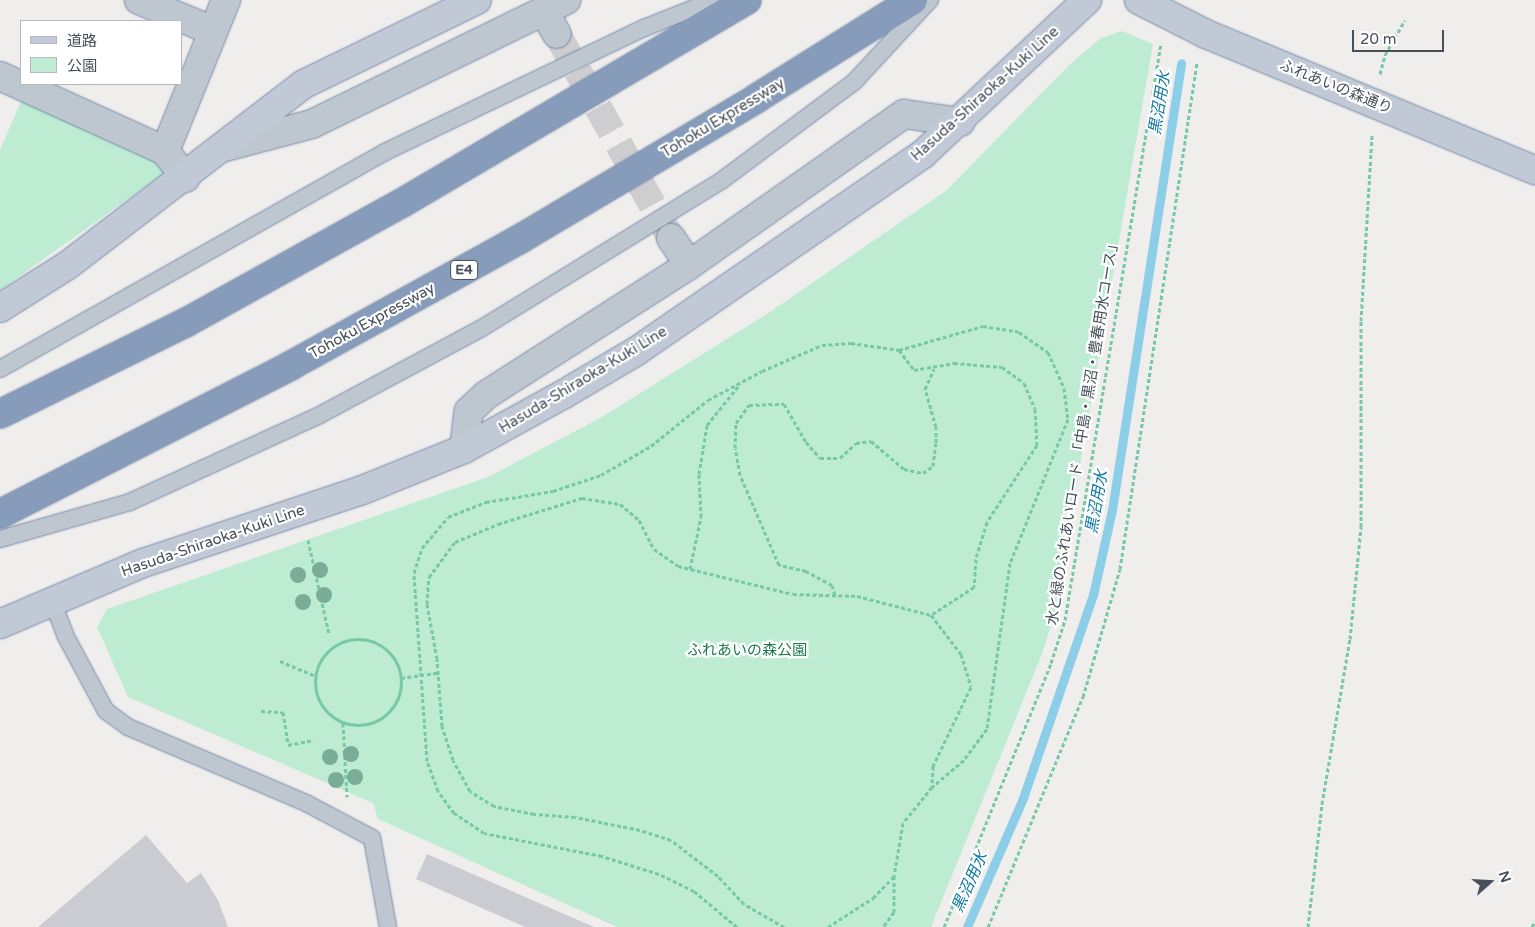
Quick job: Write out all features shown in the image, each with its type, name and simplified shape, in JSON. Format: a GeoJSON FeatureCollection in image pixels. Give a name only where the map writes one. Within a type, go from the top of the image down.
{"type":"FeatureCollection","features":[{"type":"Feature","properties":{"kind":"highway"},"geometry":{"type":"LineString","coordinates":[[0,414],[187,322],[402,203],[747,0]]}},
{"type":"Feature","properties":{"kind":"highway","name":"Tohoku Expressway"},"geometry":{"type":"LineString","coordinates":[[0,514],[290,366],[520,239],[757,98],[913,0]]}},
{"type":"Feature","properties":{"kind":"main road"},"geometry":{"type":"LineString","coordinates":[[0,308],[68,265],[226,147],[304,84],[477,0]]}},
{"type":"Feature","properties":{"kind":"main road","name":"Hasuda-Shiraoka-Kuki Line"},"geometry":{"type":"LineString","coordinates":[[0,624],[143,563],[360,491],[464,449],[635,352],[923,154],[960,122],[1087,0]]}},
{"type":"Feature","properties":{"kind":"main road","name":"ふれあいの森通り"},"geometry":{"type":"LineString","coordinates":[[1140,0],[1206,34],[1535,170]]}},
{"type":"Feature","properties":{"kind":"street"},"geometry":{"type":"LineString","coordinates":[[139,0],[213,31]]}},
{"type":"Feature","properties":{"kind":"street"},"geometry":{"type":"LineString","coordinates":[[164,151],[226,0]]}},
{"type":"Feature","properties":{"kind":"street"},"geometry":{"type":"LineString","coordinates":[[226,147],[312,124],[556,15]]}},
{"type":"Feature","properties":{"kind":"street"},"geometry":{"type":"LineString","coordinates":[[0,76],[164,151],[184,178]]}},
{"type":"Feature","properties":{"kind":"street"},"geometry":{"type":"LineString","coordinates":[[464,449],[469,411],[486,395],[689,265],[904,114],[960,122]]}},
{"type":"Feature","properties":{"kind":"street"},"geometry":{"type":"LineString","coordinates":[[671,238],[689,265]]}},
{"type":"Feature","properties":{"kind":"lane"},"geometry":{"type":"LineString","coordinates":[[0,369],[385,152],[644,28],[714,0]]}},
{"type":"Feature","properties":{"kind":"lane"},"geometry":{"type":"LineString","coordinates":[[0,539],[130,502],[316,417],[482,328],[721,182],[854,82],[930,0]]}},
{"type":"Feature","properties":{"kind":"lane"},"geometry":{"type":"LineString","coordinates":[[53,603],[65,635],[106,712],[128,727],[306,803],[372,838],[388,927]]}},
{"type":"Feature","properties":{"kind":"path"},"geometry":{"type":"LineString","coordinates":[[1308,927],[1322,804],[1350,639],[1361,526],[1361,321],[1374,102],[1385,54],[1405,20]]}},
{"type":"Feature","properties":{"kind":"path"},"geometry":{"type":"LineString","coordinates":[[988,927],[1083,698],[1120,569],[1198,54],[1206,34]]}},
{"type":"Feature","properties":{"kind":"path","name":"水と緑のふれあいロード 「中島・黒沼・豊春用水コース」"},"geometry":{"type":"LineString","coordinates":[[944,927],[1052,663],[1065,620],[1161,40]]}},
{"type":"Feature","properties":{"kind":"path"},"geometry":{"type":"LineString","coordinates":[[737,927],[694,891],[659,874],[602,856],[484,834],[454,813],[438,791],[426,761],[414,573],[422,548],[448,517],[486,502],[553,491],[601,475],[651,446],[708,400],[741,382],[822,346],[851,343],[899,350],[983,326],[1020,332],[1048,352],[1064,388],[1068,419],[1010,563],[987,729],[964,760],[932,786],[903,823],[894,876],[894,912],[883,927]]}},
{"type":"Feature","properties":{"kind":"path"},"geometry":{"type":"LineString","coordinates":[[899,350],[914,370],[934,369],[954,363],[1002,367],[1024,382],[1035,409],[1037,444],[987,522],[976,559],[974,588],[932,615]]}},
{"type":"Feature","properties":{"kind":"path"},"geometry":{"type":"LineString","coordinates":[[836,595],[832,585],[806,571],[779,565],[740,475],[735,448],[736,423],[749,405],[784,404],[806,442],[820,458],[840,458],[856,443],[871,441],[904,469],[922,473],[933,466],[936,443],[936,427],[925,389],[934,369]]}},
{"type":"Feature","properties":{"kind":"path"},"geometry":{"type":"LineString","coordinates":[[690,569],[701,517],[699,474],[707,426],[741,382]]}},
{"type":"Feature","properties":{"kind":"path"},"geometry":{"type":"LineString","coordinates":[[784,927],[744,904],[718,876],[671,840],[640,830],[575,817],[534,814],[494,806],[470,791],[453,760],[442,726],[438,673],[427,604],[429,577],[455,542],[490,528],[582,498],[620,504],[639,520],[654,549],[678,566],[793,594],[858,596],[932,615],[961,654],[971,687],[933,766],[932,786]]}},
{"type":"Feature","properties":{"kind":"path"},"geometry":{"type":"LineString","coordinates":[[307,533],[329,634]]}},
{"type":"Feature","properties":{"kind":"path"},"geometry":{"type":"LineString","coordinates":[[356,639],[370,641],[384,647],[393,657],[401,678],[399,696],[383,718],[357,726],[343,723],[331,716],[321,704],[316,690],[316,676],[320,662],[329,650],[342,642],[356,639]]}},
{"type":"Feature","properties":{"kind":"path"},"geometry":{"type":"LineString","coordinates":[[280,661],[316,676]]}},
{"type":"Feature","properties":{"kind":"path"},"geometry":{"type":"LineString","coordinates":[[401,678],[438,673]]}},
{"type":"Feature","properties":{"kind":"path"},"geometry":{"type":"LineString","coordinates":[[261,711],[283,712],[288,745],[314,740]]}},
{"type":"Feature","properties":{"kind":"path"},"geometry":{"type":"LineString","coordinates":[[341,794],[349,798],[343,723]]}},
{"type":"Feature","properties":{"kind":"path"},"geometry":{"type":"LineString","coordinates":[[828,927],[873,898],[894,876]]}},
{"type":"Feature","properties":{"kind":"path"},"geometry":{"type":"LineString","coordinates":[[1532,927],[1535,921]]}},
{"type":"Feature","properties":{"kind":"green space","name":"ふれあいの森公園"},"geometry":{"type":"Polygon","coordinates":[[[1122,31],[1153,44],[1054,616],[1042,654],[931,927],[617,927],[378,819],[373,803],[128,697],[97,627],[107,609],[488,477],[602,417],[770,312],[947,190],[1069,65],[1101,38],[1122,31]]]}},
{"type":"Feature","properties":{"kind":"green space"},"geometry":{"type":"Polygon","coordinates":[[[22,99],[162,160],[166,172],[0,290],[0,150],[22,99]]]}},
{"type":"Feature","properties":{"kind":"building"},"geometry":{"type":"Polygon","coordinates":[[[146,835],[187,883],[201,873],[218,900],[228,927],[38,927],[146,835]]]}},
{"type":"Feature","properties":{"kind":"building"},"geometry":{"type":"Polygon","coordinates":[[[427,854],[594,927],[525,927],[416,879],[427,854]]]}},
{"type":"Feature","properties":{"kind":"waterway","name":"黒沼用水"},"geometry":{"type":"LineString","coordinates":[[967,927],[1023,798],[1093,595],[1112,510],[1181,63]]}},
{"type":"Feature","properties":{"kind":"tunnel"},"geometry":{"type":"LineString","coordinates":[[557,34],[671,238]]}}]}
